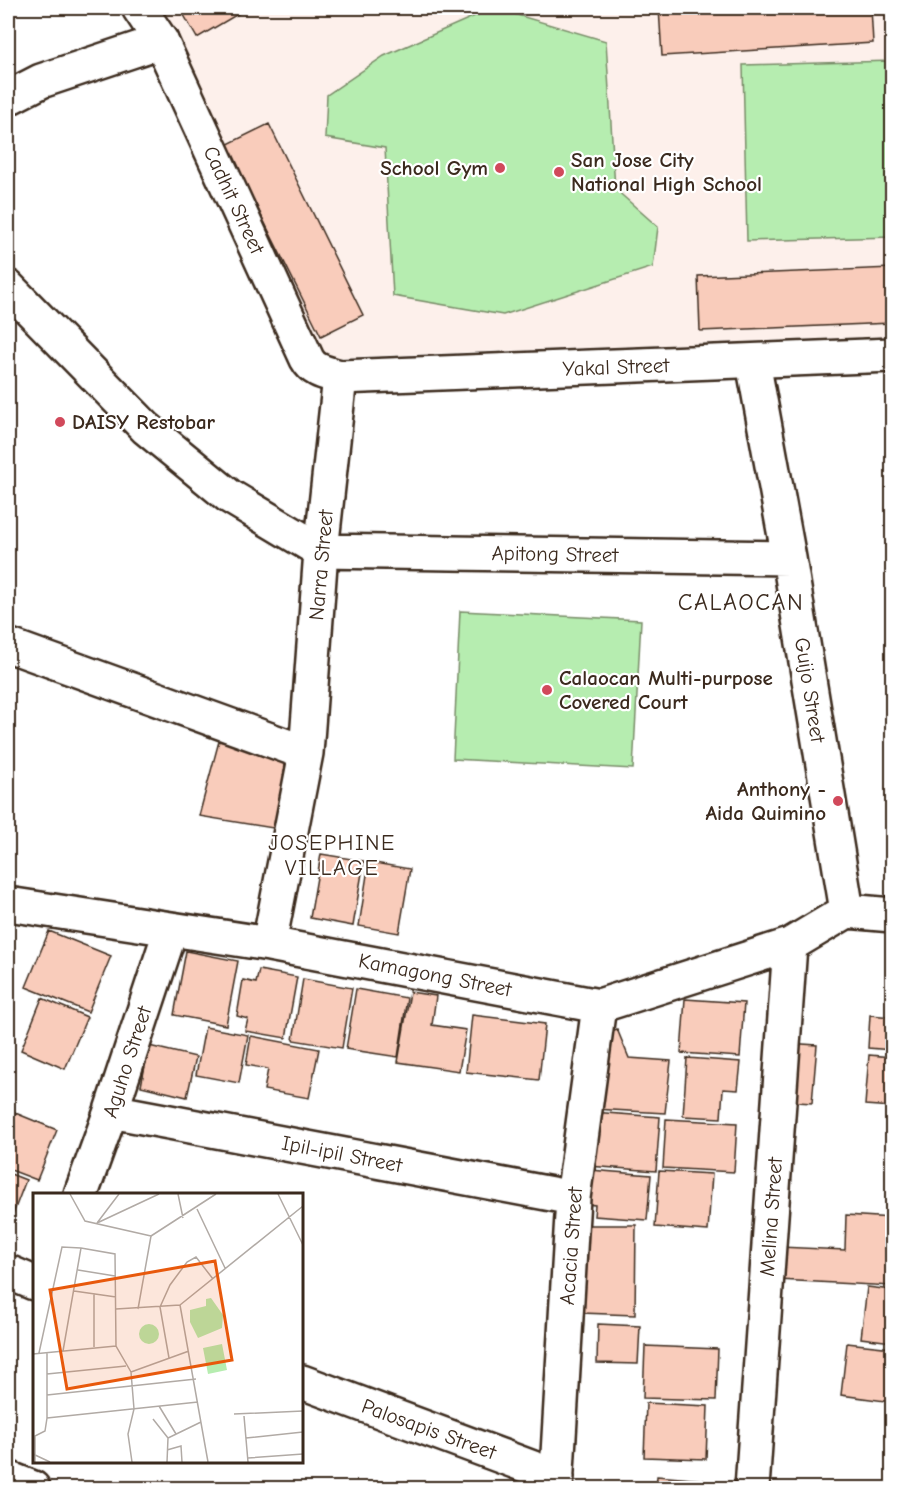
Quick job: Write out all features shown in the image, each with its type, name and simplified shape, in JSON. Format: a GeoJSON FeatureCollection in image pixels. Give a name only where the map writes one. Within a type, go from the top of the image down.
{"type":"FeatureCollection","features":[{"type":"Feature","properties":{"kind":"street","name":"Cadhit Street"},"geometry":{"type":"LineString","coordinates":[[139,8],[160,41],[307,359],[312,368],[340,377]]}},
{"type":"Feature","properties":{"kind":"street"},"geometry":{"type":"LineString","coordinates":[[8,98],[41,81],[160,41]]}},
{"type":"Feature","properties":{"kind":"street"},"geometry":{"type":"LineString","coordinates":[[8,287],[146,428],[229,496],[321,551]]}},
{"type":"Feature","properties":{"kind":"street","name":"Yakal Street"},"geometry":{"type":"LineString","coordinates":[[340,377],[892,355]]}},
{"type":"Feature","properties":{"kind":"street","name":"Guijo Street"},"geometry":{"type":"LineString","coordinates":[[753,362],[789,558],[847,911]]}},
{"type":"Feature","properties":{"kind":"street","name":"Narra Street"},"geometry":{"type":"LineString","coordinates":[[269,944],[306,753],[321,551],[340,377]]}},
{"type":"Feature","properties":{"kind":"street","name":"Apitong Street"},"geometry":{"type":"LineString","coordinates":[[321,551],[789,558]]}},
{"type":"Feature","properties":{"kind":"street"},"geometry":{"type":"LineString","coordinates":[[8,645],[306,753]]}},
{"type":"Feature","properties":{"kind":"street","name":"Kamagong Street"},"geometry":{"type":"LineString","coordinates":[[8,904],[269,944],[598,1006],[790,945],[847,911]]}},
{"type":"Feature","properties":{"kind":"street"},"geometry":{"type":"LineString","coordinates":[[847,911],[892,915]]}},
{"type":"Feature","properties":{"kind":"street","name":"Aguho Street"},"geometry":{"type":"LineString","coordinates":[[81,1193],[171,929]]}},
{"type":"Feature","properties":{"kind":"street","name":"Melina Street"},"geometry":{"type":"LineString","coordinates":[[752,1488],[790,945]]}},
{"type":"Feature","properties":{"kind":"street","name":"Acacia Street"},"geometry":{"type":"LineString","coordinates":[[556,1483],[573,1198],[598,1006]]}},
{"type":"Feature","properties":{"kind":"street","name":"Ipil-ipil Street"},"geometry":{"type":"LineString","coordinates":[[111,1111],[573,1198]]}},
{"type":"Feature","properties":{"kind":"street"},"geometry":{"type":"LineString","coordinates":[[8,1272],[33,1283]]}},
{"type":"Feature","properties":{"kind":"street","name":"Palosapis Street"},"geometry":{"type":"LineString","coordinates":[[303,1382],[556,1483]]}},
{"type":"Feature","properties":{"kind":"street"},"geometry":{"type":"LineString","coordinates":[[8,1478],[33,1488]]}},
{"type":"Feature","properties":{"kind":"shaded area","name":"San Jose City National High School"},"geometry":{"type":"Polygon","coordinates":[[[139,8],[892,8],[892,336],[326,358],[139,8]]]}},
{"type":"Feature","properties":{"kind":"green space","name":"School Gym"},"geometry":{"type":"Polygon","coordinates":[[[493,8],[606,41],[615,189],[658,227],[653,267],[503,315],[393,296],[385,148],[325,138],[327,95],[384,56],[493,8]]]}},
{"type":"Feature","properties":{"kind":"green space"},"geometry":{"type":"Polygon","coordinates":[[[892,61],[892,237],[747,241],[743,65],[892,61]]]}},
{"type":"Feature","properties":{"kind":"green space","name":"Calaocan Multi-purpose Covered Court"},"geometry":{"type":"Polygon","coordinates":[[[460,611],[641,620],[633,769],[453,759],[460,611]]]}},
{"type":"Feature","properties":{"kind":"building"},"geometry":{"type":"Polygon","coordinates":[[[180,8],[248,8],[197,38],[180,8]]]}},
{"type":"Feature","properties":{"kind":"building"},"geometry":{"type":"Polygon","coordinates":[[[659,8],[871,8],[873,43],[662,56],[659,8]]]}},
{"type":"Feature","properties":{"kind":"building"},"geometry":{"type":"Polygon","coordinates":[[[269,124],[363,315],[321,336],[226,145],[269,124]]]}},
{"type":"Feature","properties":{"kind":"building"},"geometry":{"type":"Polygon","coordinates":[[[892,268],[892,323],[700,331],[698,276],[892,268]]]}},
{"type":"Feature","properties":{"kind":"building"},"geometry":{"type":"Polygon","coordinates":[[[219,741],[296,756],[279,829],[199,816],[219,741]]]}},
{"type":"Feature","properties":{"kind":"building"},"geometry":{"type":"Polygon","coordinates":[[[321,854],[364,861],[353,926],[310,918],[321,854]]]}},
{"type":"Feature","properties":{"kind":"building"},"geometry":{"type":"Polygon","coordinates":[[[369,862],[410,869],[399,933],[359,926],[369,862]]]}},
{"type":"Feature","properties":{"kind":"building"},"geometry":{"type":"Polygon","coordinates":[[[49,931],[111,956],[88,1012],[26,987],[49,931]]]}},
{"type":"Feature","properties":{"kind":"building"},"geometry":{"type":"Polygon","coordinates":[[[186,951],[238,961],[226,1025],[174,1015],[186,951]]]}},
{"type":"Feature","properties":{"kind":"building"},"geometry":{"type":"Polygon","coordinates":[[[259,970],[297,977],[286,1038],[245,1031],[248,1019],[237,1016],[243,980],[256,983],[259,970]]]}},
{"type":"Feature","properties":{"kind":"building"},"geometry":{"type":"Polygon","coordinates":[[[303,979],[352,988],[342,1048],[293,1040],[303,979]]]}},
{"type":"Feature","properties":{"kind":"building"},"geometry":{"type":"Polygon","coordinates":[[[356,989],[407,998],[398,1057],[346,1049],[356,989]]]}},
{"type":"Feature","properties":{"kind":"building"},"geometry":{"type":"Polygon","coordinates":[[[410,992],[436,996],[432,1025],[466,1030],[459,1071],[398,1062],[410,992]]]}},
{"type":"Feature","properties":{"kind":"building"},"geometry":{"type":"Polygon","coordinates":[[[42,998],[87,1017],[65,1069],[21,1050],[42,998]]]}},
{"type":"Feature","properties":{"kind":"building"},"geometry":{"type":"Polygon","coordinates":[[[685,999],[744,1003],[740,1057],[681,1053],[685,999]]]}},
{"type":"Feature","properties":{"kind":"building"},"geometry":{"type":"Polygon","coordinates":[[[472,1015],[545,1024],[539,1080],[466,1072],[472,1015]]]}},
{"type":"Feature","properties":{"kind":"building"},"geometry":{"type":"Polygon","coordinates":[[[870,1015],[892,1017],[892,1050],[868,1048],[870,1015]]]}},
{"type":"Feature","properties":{"kind":"building"},"geometry":{"type":"Polygon","coordinates":[[[205,1027],[248,1035],[239,1083],[196,1075],[205,1027]]]}},
{"type":"Feature","properties":{"kind":"building"},"geometry":{"type":"Polygon","coordinates":[[[617,1029],[629,1058],[671,1061],[665,1113],[594,1109],[600,1035],[617,1029]]]}},
{"type":"Feature","properties":{"kind":"building"},"geometry":{"type":"Polygon","coordinates":[[[251,1036],[319,1049],[309,1098],[264,1090],[268,1069],[246,1065],[251,1036]]]}},
{"type":"Feature","properties":{"kind":"building"},"geometry":{"type":"Polygon","coordinates":[[[787,1043],[817,1045],[812,1103],[782,1101],[787,1043]]]}},
{"type":"Feature","properties":{"kind":"building"},"geometry":{"type":"Polygon","coordinates":[[[149,1046],[196,1057],[187,1097],[141,1086],[149,1046]]]}},
{"type":"Feature","properties":{"kind":"building"},"geometry":{"type":"Polygon","coordinates":[[[869,1055],[892,1057],[892,1107],[865,1105],[869,1055]]]}},
{"type":"Feature","properties":{"kind":"building"},"geometry":{"type":"Polygon","coordinates":[[[687,1058],[741,1062],[738,1090],[723,1089],[721,1118],[683,1116],[687,1058]]]}},
{"type":"Feature","properties":{"kind":"building"},"geometry":{"type":"Polygon","coordinates":[[[8,1110],[57,1130],[37,1180],[8,1169],[8,1110]]]}},
{"type":"Feature","properties":{"kind":"building"},"geometry":{"type":"Polygon","coordinates":[[[592,1112],[660,1117],[656,1171],[588,1166],[592,1112]]]}},
{"type":"Feature","properties":{"kind":"building"},"geometry":{"type":"Polygon","coordinates":[[[666,1119],[737,1123],[734,1172],[663,1168],[666,1119]]]}},
{"type":"Feature","properties":{"kind":"building"},"geometry":{"type":"Polygon","coordinates":[[[590,1170],[651,1175],[647,1220],[594,1216],[595,1205],[587,1204],[590,1170]]]}},
{"type":"Feature","properties":{"kind":"building"},"geometry":{"type":"Polygon","coordinates":[[[659,1171],[712,1174],[708,1231],[655,1227],[659,1171]]]}},
{"type":"Feature","properties":{"kind":"building"},"geometry":{"type":"Polygon","coordinates":[[[8,1173],[26,1180],[8,1227],[8,1173]]]}},
{"type":"Feature","properties":{"kind":"building"},"geometry":{"type":"Polygon","coordinates":[[[846,1215],[892,1218],[892,1286],[779,1280],[780,1247],[845,1250],[846,1215]]]}},
{"type":"Feature","properties":{"kind":"building"},"geometry":{"type":"Polygon","coordinates":[[[586,1225],[636,1225],[635,1315],[581,1313],[586,1225]]]}},
{"type":"Feature","properties":{"kind":"building"},"geometry":{"type":"Polygon","coordinates":[[[867,1287],[892,1290],[892,1342],[861,1338],[867,1287]]]}},
{"type":"Feature","properties":{"kind":"building"},"geometry":{"type":"Polygon","coordinates":[[[598,1324],[640,1326],[638,1364],[597,1363],[598,1324]]]}},
{"type":"Feature","properties":{"kind":"building"},"geometry":{"type":"Polygon","coordinates":[[[847,1343],[892,1348],[892,1402],[841,1395],[847,1343]]]}},
{"type":"Feature","properties":{"kind":"building"},"geometry":{"type":"Polygon","coordinates":[[[645,1346],[718,1349],[716,1400],[643,1398],[645,1346]]]}},
{"type":"Feature","properties":{"kind":"building"},"geometry":{"type":"Polygon","coordinates":[[[646,1403],[708,1406],[706,1459],[644,1457],[646,1403]]]}},
{"type":"Feature","properties":{"kind":"building"},"geometry":{"type":"Polygon","coordinates":[[[657,1476],[703,1480],[702,1488],[656,1488],[657,1476]]]}},
{"type":"Feature","properties":{"kind":"place","name":"School Gym"},"geometry":{"type":"Point","coordinates":[500,168]}},
{"type":"Feature","properties":{"kind":"place","name":"San Jose City National High School"},"geometry":{"type":"Point","coordinates":[559,172]}},
{"type":"Feature","properties":{"kind":"place","name":"DAISY Restobar"},"geometry":{"type":"Point","coordinates":[60,422]}},
{"type":"Feature","properties":{"kind":"place","name":"Calaocan Multi-purpose Covered Court"},"geometry":{"type":"Point","coordinates":[547,690]}},
{"type":"Feature","properties":{"kind":"place","name":"Anthony - Aida Quimino"},"geometry":{"type":"Point","coordinates":[838,801]}},
{"type":"Feature","properties":{"kind":"district","name":"CALAOCAN"},"geometry":{"type":"Point","coordinates":[741,602]}},
{"type":"Feature","properties":{"kind":"district","name":"JOSEPHINE VILLAGE"},"geometry":{"type":"Point","coordinates":[332,856]}}]}
